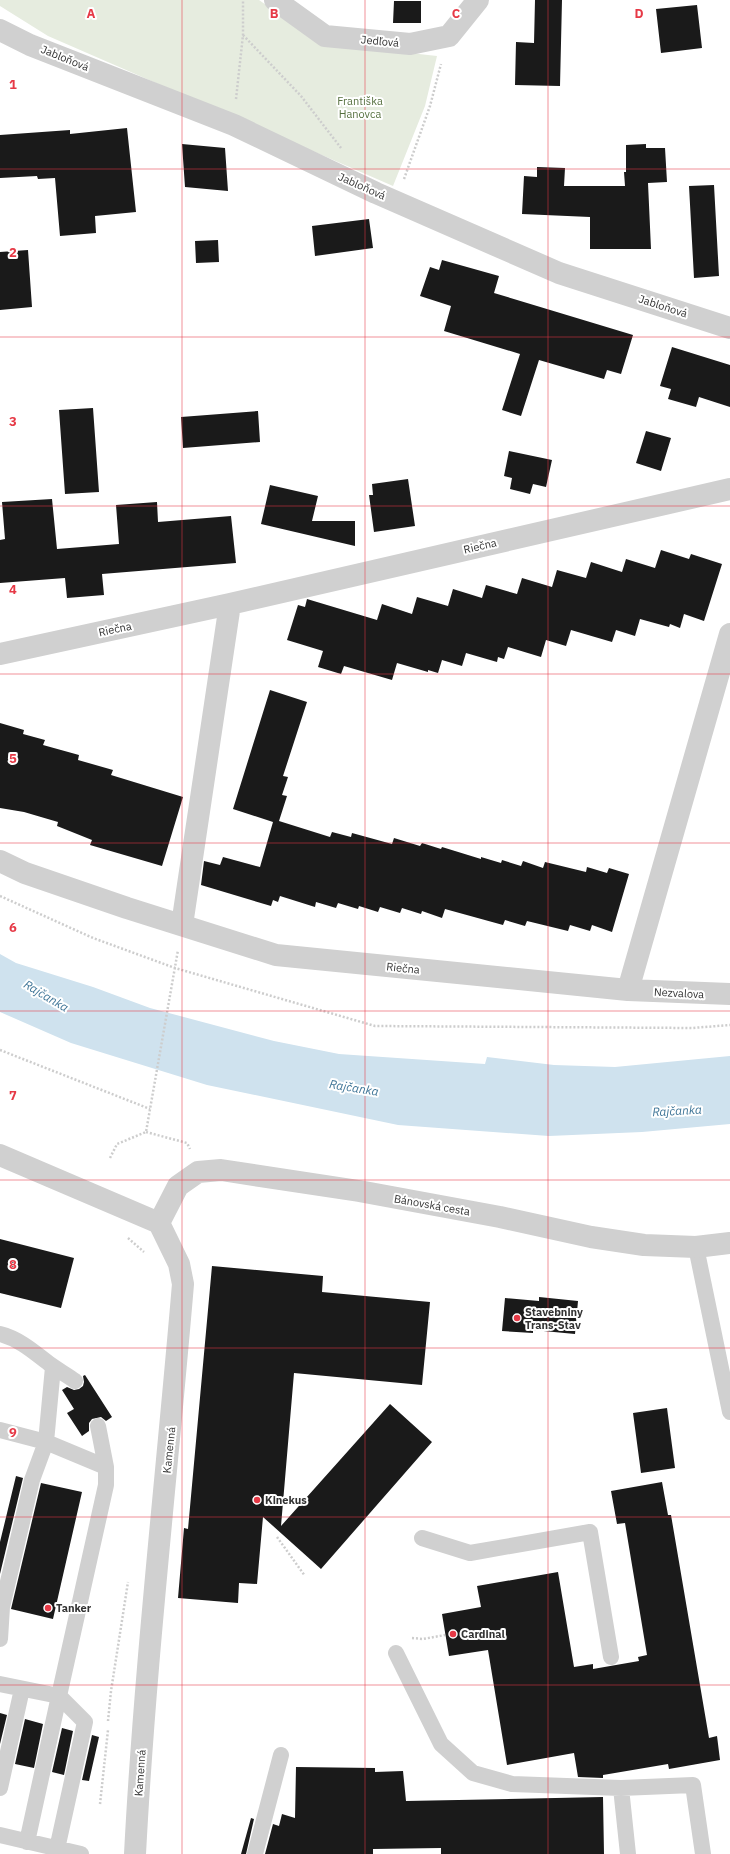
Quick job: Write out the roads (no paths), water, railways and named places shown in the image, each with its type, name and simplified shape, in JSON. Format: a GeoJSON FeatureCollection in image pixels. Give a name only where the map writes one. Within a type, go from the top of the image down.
{"type":"FeatureCollection","features":[{"type":"Feature","properties":{"kind":"street","name":"Jedľová"},"geometry":{"type":"LineString","coordinates":[[275,0],[325,36],[410,44],[449,36],[478,0]]}},
{"type":"Feature","properties":{"kind":"street","name":"Jabloňová"},"geometry":{"type":"LineString","coordinates":[[0,30],[30,45],[234,125],[376,193],[559,273],[730,328]]}},
{"type":"Feature","properties":{"kind":"street","name":"Riečna"},"geometry":{"type":"LineString","coordinates":[[0,654],[230,604],[730,488]]}},
{"type":"Feature","properties":{"kind":"street"},"geometry":{"type":"LineString","coordinates":[[182,926],[230,604]]}},
{"type":"Feature","properties":{"kind":"street"},"geometry":{"type":"LineString","coordinates":[[628,990],[730,634]]}},
{"type":"Feature","properties":{"kind":"street","name":"Riečna"},"geometry":{"type":"LineString","coordinates":[[0,862],[25,873],[182,926],[276,955],[628,990]]}},
{"type":"Feature","properties":{"kind":"street","name":"Nezvalova"},"geometry":{"type":"LineString","coordinates":[[628,990],[730,994]]}},
{"type":"Feature","properties":{"kind":"street"},"geometry":{"type":"LineString","coordinates":[[0,1155],[159,1223]]}},
{"type":"Feature","properties":{"kind":"street","name":"Bánovská cesta"},"geometry":{"type":"LineString","coordinates":[[159,1223],[178,1186],[198,1172],[221,1170],[359,1191],[484,1214],[591,1237],[644,1245],[696,1247],[730,1243]]}},
{"type":"Feature","properties":{"kind":"street","name":"Kamenná"},"geometry":{"type":"LineString","coordinates":[[135,1854],[155,1576],[171,1432],[183,1284],[179,1264],[159,1223]]}},
{"type":"Feature","properties":{"kind":"lane"},"geometry":{"type":"LineString","coordinates":[[696,1247],[724,1355],[730,1412]]}},
{"type":"Feature","properties":{"kind":"lane"},"geometry":{"type":"LineString","coordinates":[[0,1334],[10,1336],[75,1381]]}},
{"type":"Feature","properties":{"kind":"lane"},"geometry":{"type":"LineString","coordinates":[[0,1639],[2,1607],[32,1480],[46,1442],[53,1367]]}},
{"type":"Feature","properties":{"kind":"lane"},"geometry":{"type":"LineString","coordinates":[[27,1842],[106,1485],[106,1467],[98,1426]]}},
{"type":"Feature","properties":{"kind":"lane"},"geometry":{"type":"LineString","coordinates":[[0,1430],[46,1442],[106,1467]]}},
{"type":"Feature","properties":{"kind":"lane"},"geometry":{"type":"LineString","coordinates":[[422,1538],[470,1552],[590,1532],[611,1657]]}},
{"type":"Feature","properties":{"kind":"lane"},"geometry":{"type":"LineString","coordinates":[[396,1653],[441,1744],[473,1773],[512,1784],[621,1788],[693,1785],[703,1854]]}},
{"type":"Feature","properties":{"kind":"lane"},"geometry":{"type":"LineString","coordinates":[[0,1684],[59,1696],[85,1722],[56,1849]]}},
{"type":"Feature","properties":{"kind":"lane"},"geometry":{"type":"LineString","coordinates":[[0,1788],[22,1689]]}},
{"type":"Feature","properties":{"kind":"lane"},"geometry":{"type":"LineString","coordinates":[[255,1854],[281,1755]]}},
{"type":"Feature","properties":{"kind":"lane"},"geometry":{"type":"LineString","coordinates":[[621,1788],[628,1854]]}},
{"type":"Feature","properties":{"kind":"lane"},"geometry":{"type":"LineString","coordinates":[[0,1835],[81,1854]]}},
{"type":"Feature","properties":{"kind":"water","name":"Rajčanka"},"geometry":{"type":"Polygon","coordinates":[[[0,954],[16,963],[93,987],[150,1008],[274,1041],[339,1054],[485,1064],[487,1057],[554,1065],[615,1067],[730,1056],[730,1124],[642,1132],[549,1136],[398,1125],[207,1085],[71,1043],[0,1012],[0,954]]]}},
{"type":"Feature","properties":{"kind":"place","name":"Stavebniny Trans-Stav"},"geometry":{"type":"Point","coordinates":[517,1318]}},
{"type":"Feature","properties":{"kind":"place","name":"Kinekus"},"geometry":{"type":"Point","coordinates":[257,1500]}},
{"type":"Feature","properties":{"kind":"place","name":"Tanker"},"geometry":{"type":"Point","coordinates":[48,1608]}},
{"type":"Feature","properties":{"kind":"place","name":"Cardinal"},"geometry":{"type":"Point","coordinates":[453,1634]}},
{"type":"Feature","properties":{"kind":"park label","name":"Františka Hanovca"},"geometry":{"type":"Point","coordinates":[360,107]}}]}
